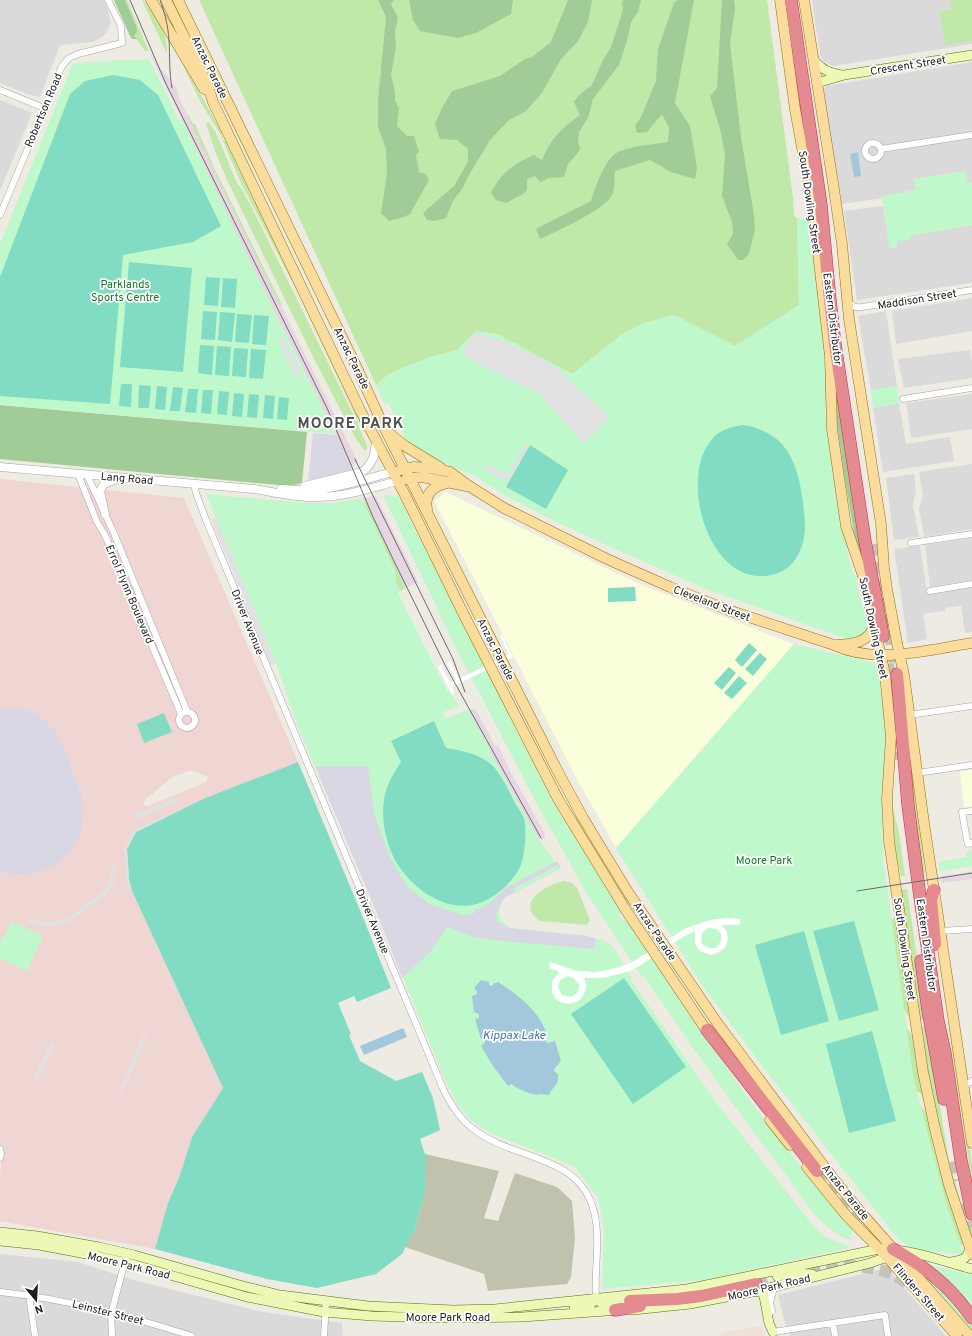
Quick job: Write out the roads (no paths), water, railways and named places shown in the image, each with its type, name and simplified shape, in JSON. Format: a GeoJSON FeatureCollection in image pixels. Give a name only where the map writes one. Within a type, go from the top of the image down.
{"type":"FeatureCollection","features":[{"type":"Feature","properties":{"kind":"highway"},"geometry":{"type":"LineString","coordinates":[[784,0],[802,112],[821,205]]}},
{"type":"Feature","properties":{"kind":"highway","name":"Eastern Distributor"},"geometry":{"type":"LineString","coordinates":[[791,0],[821,205],[835,344],[865,541],[883,636]]}},
{"type":"Feature","properties":{"kind":"highway","name":"Eastern Distributor"},"geometry":{"type":"LineString","coordinates":[[798,0],[828,201],[836,297],[874,544]]}},
{"type":"Feature","properties":{"kind":"highway","name":"Eastern Distributor"},"geometry":{"type":"LineString","coordinates":[[897,674],[908,805],[919,890],[938,1021],[945,1053],[961,1160],[972,1214]]}},
{"type":"Feature","properties":{"kind":"highway","name":"Eastern Distributor"},"geometry":{"type":"LineString","coordinates":[[897,760],[901,811],[928,1010],[955,1161]]}},
{"type":"Feature","properties":{"kind":"highway"},"geometry":{"type":"LineString","coordinates":[[934,890],[931,900],[931,907],[944,1014],[945,1053]]}},
{"type":"Feature","properties":{"kind":"highway"},"geometry":{"type":"LineString","coordinates":[[707,1030],[817,1172]]}},
{"type":"Feature","properties":{"kind":"highway"},"geometry":{"type":"LineString","coordinates":[[890,1253],[916,1262],[951,1291],[972,1318]]}},
{"type":"Feature","properties":{"kind":"highway"},"geometry":{"type":"LineString","coordinates":[[615,1310],[677,1299],[756,1288]]}},
{"type":"Feature","properties":{"kind":"highway"},"geometry":{"type":"LineString","coordinates":[[630,1301],[677,1299]]}},
{"type":"Feature","properties":{"kind":"main road","name":"Anzac Parade"},"geometry":{"type":"LineString","coordinates":[[151,0],[199,82],[213,102]]}},
{"type":"Feature","properties":{"kind":"main road","name":"Anzac Parade"},"geometry":{"type":"LineString","coordinates":[[166,0],[207,83],[213,102],[360,410],[398,481],[558,799],[626,912],[742,1082],[779,1133],[846,1215],[879,1249]]}},
{"type":"Feature","properties":{"kind":"main road"},"geometry":{"type":"LineString","coordinates":[[171,0],[177,12],[178,24]]}},
{"type":"Feature","properties":{"kind":"main road","name":"Anzac Parade"},"geometry":{"type":"LineString","coordinates":[[178,0],[350,352],[383,425],[556,768],[583,818],[628,892],[684,975],[754,1074],[890,1253]]}},
{"type":"Feature","properties":{"kind":"main road","name":"South Dowling Street"},"geometry":{"type":"LineString","coordinates":[[780,0],[795,109],[816,228],[830,356],[832,422],[846,526],[863,576],[885,674],[891,737],[887,799],[889,841],[922,1064],[935,1129],[949,1185],[971,1250]]}},
{"type":"Feature","properties":{"kind":"main road","name":"South Dowling Street"},"geometry":{"type":"LineString","coordinates":[[804,0],[834,183],[850,319],[881,524],[887,589],[904,675],[934,890],[968,1084],[972,1143]]}},
{"type":"Feature","properties":{"kind":"main road","name":"Crescent Street"},"geometry":{"type":"LineString","coordinates":[[817,83],[844,75],[972,54]]}},
{"type":"Feature","properties":{"kind":"main road","name":"Crescent Street"},"geometry":{"type":"LineString","coordinates":[[814,60],[826,71],[844,75]]}},
{"type":"Feature","properties":{"kind":"main road"},"geometry":{"type":"LineString","coordinates":[[383,425],[398,442],[435,465],[450,472]]}},
{"type":"Feature","properties":{"kind":"main road","name":"Cleveland Street"},"geometry":{"type":"LineString","coordinates":[[392,472],[414,467],[430,468],[450,472],[469,486],[527,520],[582,548],[728,610],[860,654],[872,656],[900,654],[972,643]]}},
{"type":"Feature","properties":{"kind":"main road","name":"Cleveland Street"},"geometry":{"type":"LineString","coordinates":[[398,481],[422,477],[469,486]]}},
{"type":"Feature","properties":{"kind":"main road"},"geometry":{"type":"LineString","coordinates":[[428,513],[427,500],[430,492],[438,486],[447,483]]}},
{"type":"Feature","properties":{"kind":"main road"},"geometry":{"type":"LineString","coordinates":[[834,645],[860,642],[870,635],[874,625]]}},
{"type":"Feature","properties":{"kind":"main road","name":"Moore Park Road"},"geometry":{"type":"LineString","coordinates":[[0,1232],[37,1236],[77,1243],[247,1296],[324,1312],[372,1316],[468,1314],[496,1309],[596,1297],[687,1289],[879,1249]]}},
{"type":"Feature","properties":{"kind":"main road","name":"Moore Park Road"},"geometry":{"type":"LineString","coordinates":[[0,1241],[126,1258],[280,1295],[326,1302],[522,1317],[615,1310],[651,1309],[690,1304],[756,1288],[773,1288],[858,1266],[890,1253]]}},
{"type":"Feature","properties":{"kind":"main road","name":"Flinders Street"},"geometry":{"type":"LineString","coordinates":[[879,1249],[890,1253],[970,1336]]}},
{"type":"Feature","properties":{"kind":"main road"},"geometry":{"type":"LineString","coordinates":[[948,1262],[958,1261],[966,1257],[971,1250]]}},
{"type":"Feature","properties":{"kind":"main road"},"geometry":{"type":"LineString","coordinates":[[890,1253],[948,1262],[972,1269]]}},
{"type":"Feature","properties":{"kind":"main road","name":"Flinders Street"},"geometry":{"type":"LineString","coordinates":[[890,1253],[957,1336]]}},
{"type":"Feature","properties":{"kind":"main road"},"geometry":{"type":"LineString","coordinates":[[522,1317],[589,1306],[594,1302],[596,1297],[602,1303],[630,1301],[686,1294],[774,1276],[796,1273],[825,1274]]}},
{"type":"Feature","properties":{"kind":"main road"},"geometry":{"type":"LineString","coordinates":[[756,1288],[764,1296],[769,1323],[773,1334]]}},
{"type":"Feature","properties":{"kind":"street","name":"Robertson Road"},"geometry":{"type":"LineString","coordinates":[[0,215],[62,66],[69,58],[78,54],[122,43],[121,26],[108,0]]}},
{"type":"Feature","properties":{"kind":"street"},"geometry":{"type":"LineString","coordinates":[[0,90],[44,108]]}},
{"type":"Feature","properties":{"kind":"street"},"geometry":{"type":"LineString","coordinates":[[881,149],[972,135]]}},
{"type":"Feature","properties":{"kind":"street","name":"Maddison Street"},"geometry":{"type":"LineString","coordinates":[[848,300],[851,305],[862,307],[972,290]]}},
{"type":"Feature","properties":{"kind":"street","name":"Maddison Street"},"geometry":{"type":"LineString","coordinates":[[850,319],[862,307]]}},
{"type":"Feature","properties":{"kind":"street"},"geometry":{"type":"LineString","coordinates":[[902,399],[972,388]]}},
{"type":"Feature","properties":{"kind":"street"},"geometry":{"type":"LineString","coordinates":[[287,489],[316,484],[362,472],[372,461],[376,441]]}},
{"type":"Feature","properties":{"kind":"street","name":"Lang Road"},"geometry":{"type":"LineString","coordinates":[[0,467],[254,489],[296,496],[326,496],[349,493],[398,481]]}},
{"type":"Feature","properties":{"kind":"street","name":"Lang Road"},"geometry":{"type":"LineString","coordinates":[[254,489],[304,490],[329,488],[392,472]]}},
{"type":"Feature","properties":{"kind":"street","name":"Errol Flynn Boulevard"},"geometry":{"type":"LineString","coordinates":[[78,474],[94,514],[105,535],[184,713],[150,621],[87,475]]}},
{"type":"Feature","properties":{"kind":"street"},"geometry":{"type":"LineString","coordinates":[[105,514],[100,493],[102,486],[107,482],[122,478]]}},
{"type":"Feature","properties":{"kind":"street","name":"Driver Avenue"},"geometry":{"type":"LineString","coordinates":[[194,484],[206,520],[444,1091],[457,1112],[476,1131],[494,1142],[566,1171],[583,1186],[591,1202],[596,1219],[596,1297]]}},
{"type":"Feature","properties":{"kind":"street"},"geometry":{"type":"LineString","coordinates":[[911,543],[972,534]]}},
{"type":"Feature","properties":{"kind":"street"},"geometry":{"type":"LineString","coordinates":[[930,591],[972,584]]}},
{"type":"Feature","properties":{"kind":"street"},"geometry":{"type":"LineString","coordinates":[[909,715],[972,706]]}},
{"type":"Feature","properties":{"kind":"street"},"geometry":{"type":"LineString","coordinates":[[918,773],[972,765]]}},
{"type":"Feature","properties":{"kind":"street"},"geometry":{"type":"LineString","coordinates":[[970,843],[962,812],[972,811]]}},
{"type":"Feature","properties":{"kind":"street"},"geometry":{"type":"LineString","coordinates":[[941,931],[972,929]]}},
{"type":"Feature","properties":{"kind":"street"},"geometry":{"type":"LineString","coordinates":[[0,1149],[0,1158]]}},
{"type":"Feature","properties":{"kind":"street"},"geometry":{"type":"LineString","coordinates":[[112,1336],[111,1314],[126,1258]]}},
{"type":"Feature","properties":{"kind":"street"},"geometry":{"type":"LineString","coordinates":[[773,1288],[769,1302],[773,1334],[885,1315],[888,1336]]}},
{"type":"Feature","properties":{"kind":"street","name":"Leinster Street"},"geometry":{"type":"LineString","coordinates":[[0,1292],[64,1301],[147,1322],[192,1336]]}},
{"type":"Feature","properties":{"kind":"street"},"geometry":{"type":"LineString","coordinates":[[29,1295],[35,1336]]}},
{"type":"Feature","properties":{"kind":"street"},"geometry":{"type":"LineString","coordinates":[[324,1336],[324,1312],[326,1302]]}},
{"type":"Feature","properties":{"kind":"street"},"geometry":{"type":"LineString","coordinates":[[833,1323],[835,1336]]}},
{"type":"Feature","properties":{"kind":"water"},"geometry":{"type":"Polygon","coordinates":[[[858,152],[861,176],[854,177],[850,154],[858,152]]]}},
{"type":"Feature","properties":{"kind":"water","name":"Kippax Lake"},"geometry":{"type":"Polygon","coordinates":[[[481,980],[489,982],[489,985],[492,986],[494,983],[498,982],[513,992],[534,1011],[539,1018],[547,1035],[544,1038],[547,1043],[555,1041],[561,1061],[555,1068],[554,1071],[558,1074],[558,1078],[549,1095],[532,1094],[511,1084],[508,1086],[493,1066],[481,1046],[485,1043],[484,1039],[481,1039],[475,1019],[479,1018],[479,1014],[474,1012],[472,996],[477,994],[477,991],[474,988],[481,980]]]}},
{"type":"Feature","properties":{"kind":"water"},"geometry":{"type":"Polygon","coordinates":[[[403,1028],[407,1037],[364,1055],[360,1046],[403,1028]]]}},
{"type":"Feature","properties":{"kind":"tunnel"},"geometry":{"type":"LineString","coordinates":[[874,544],[897,674]]}},
{"type":"Feature","properties":{"kind":"tunnel"},"geometry":{"type":"LineString","coordinates":[[888,664],[895,709]]}},
{"type":"Feature","properties":{"kind":"tunnel"},"geometry":{"type":"LineString","coordinates":[[897,734],[897,760]]}},
{"type":"Feature","properties":{"kind":"tunnel"},"geometry":{"type":"LineString","coordinates":[[955,1161],[960,1180]]}},
{"type":"Feature","properties":{"kind":"tunnel"},"geometry":{"type":"LineString","coordinates":[[817,1171],[863,1221]]}},
{"type":"Feature","properties":{"kind":"tunnel"},"geometry":{"type":"LineString","coordinates":[[966,1203],[972,1228]]}},
{"type":"Feature","properties":{"kind":"tunnel"},"geometry":{"type":"LineString","coordinates":[[756,1284],[800,1273],[831,1267],[846,1266],[881,1270],[912,1286]]}},
{"type":"Feature","properties":{"kind":"tram line"},"geometry":{"type":"LineString","coordinates":[[130,0],[166,84],[327,408],[373,517],[392,557],[446,667],[541,838]]}},
{"type":"Feature","properties":{"kind":"tram line"},"geometry":{"type":"LineString","coordinates":[[160,0],[168,30],[172,88]]}},
{"type":"Feature","properties":{"kind":"tram line"},"geometry":{"type":"LineString","coordinates":[[355,459],[453,659],[465,692]]}},
{"type":"Feature","properties":{"kind":"tram line"},"geometry":{"type":"LineString","coordinates":[[857,891],[972,873]]}},
{"type":"Feature","properties":{"kind":"district","name":"MOORE PARK"},"geometry":{"type":"Point","coordinates":[351,423]}},
{"type":"Feature","properties":{"kind":"park label","name":"Parklands Sports Centre"},"geometry":{"type":"Point","coordinates":[125,290]}},
{"type":"Feature","properties":{"kind":"park label","name":"Moore Park"},"geometry":{"type":"Point","coordinates":[764,860]}}]}
